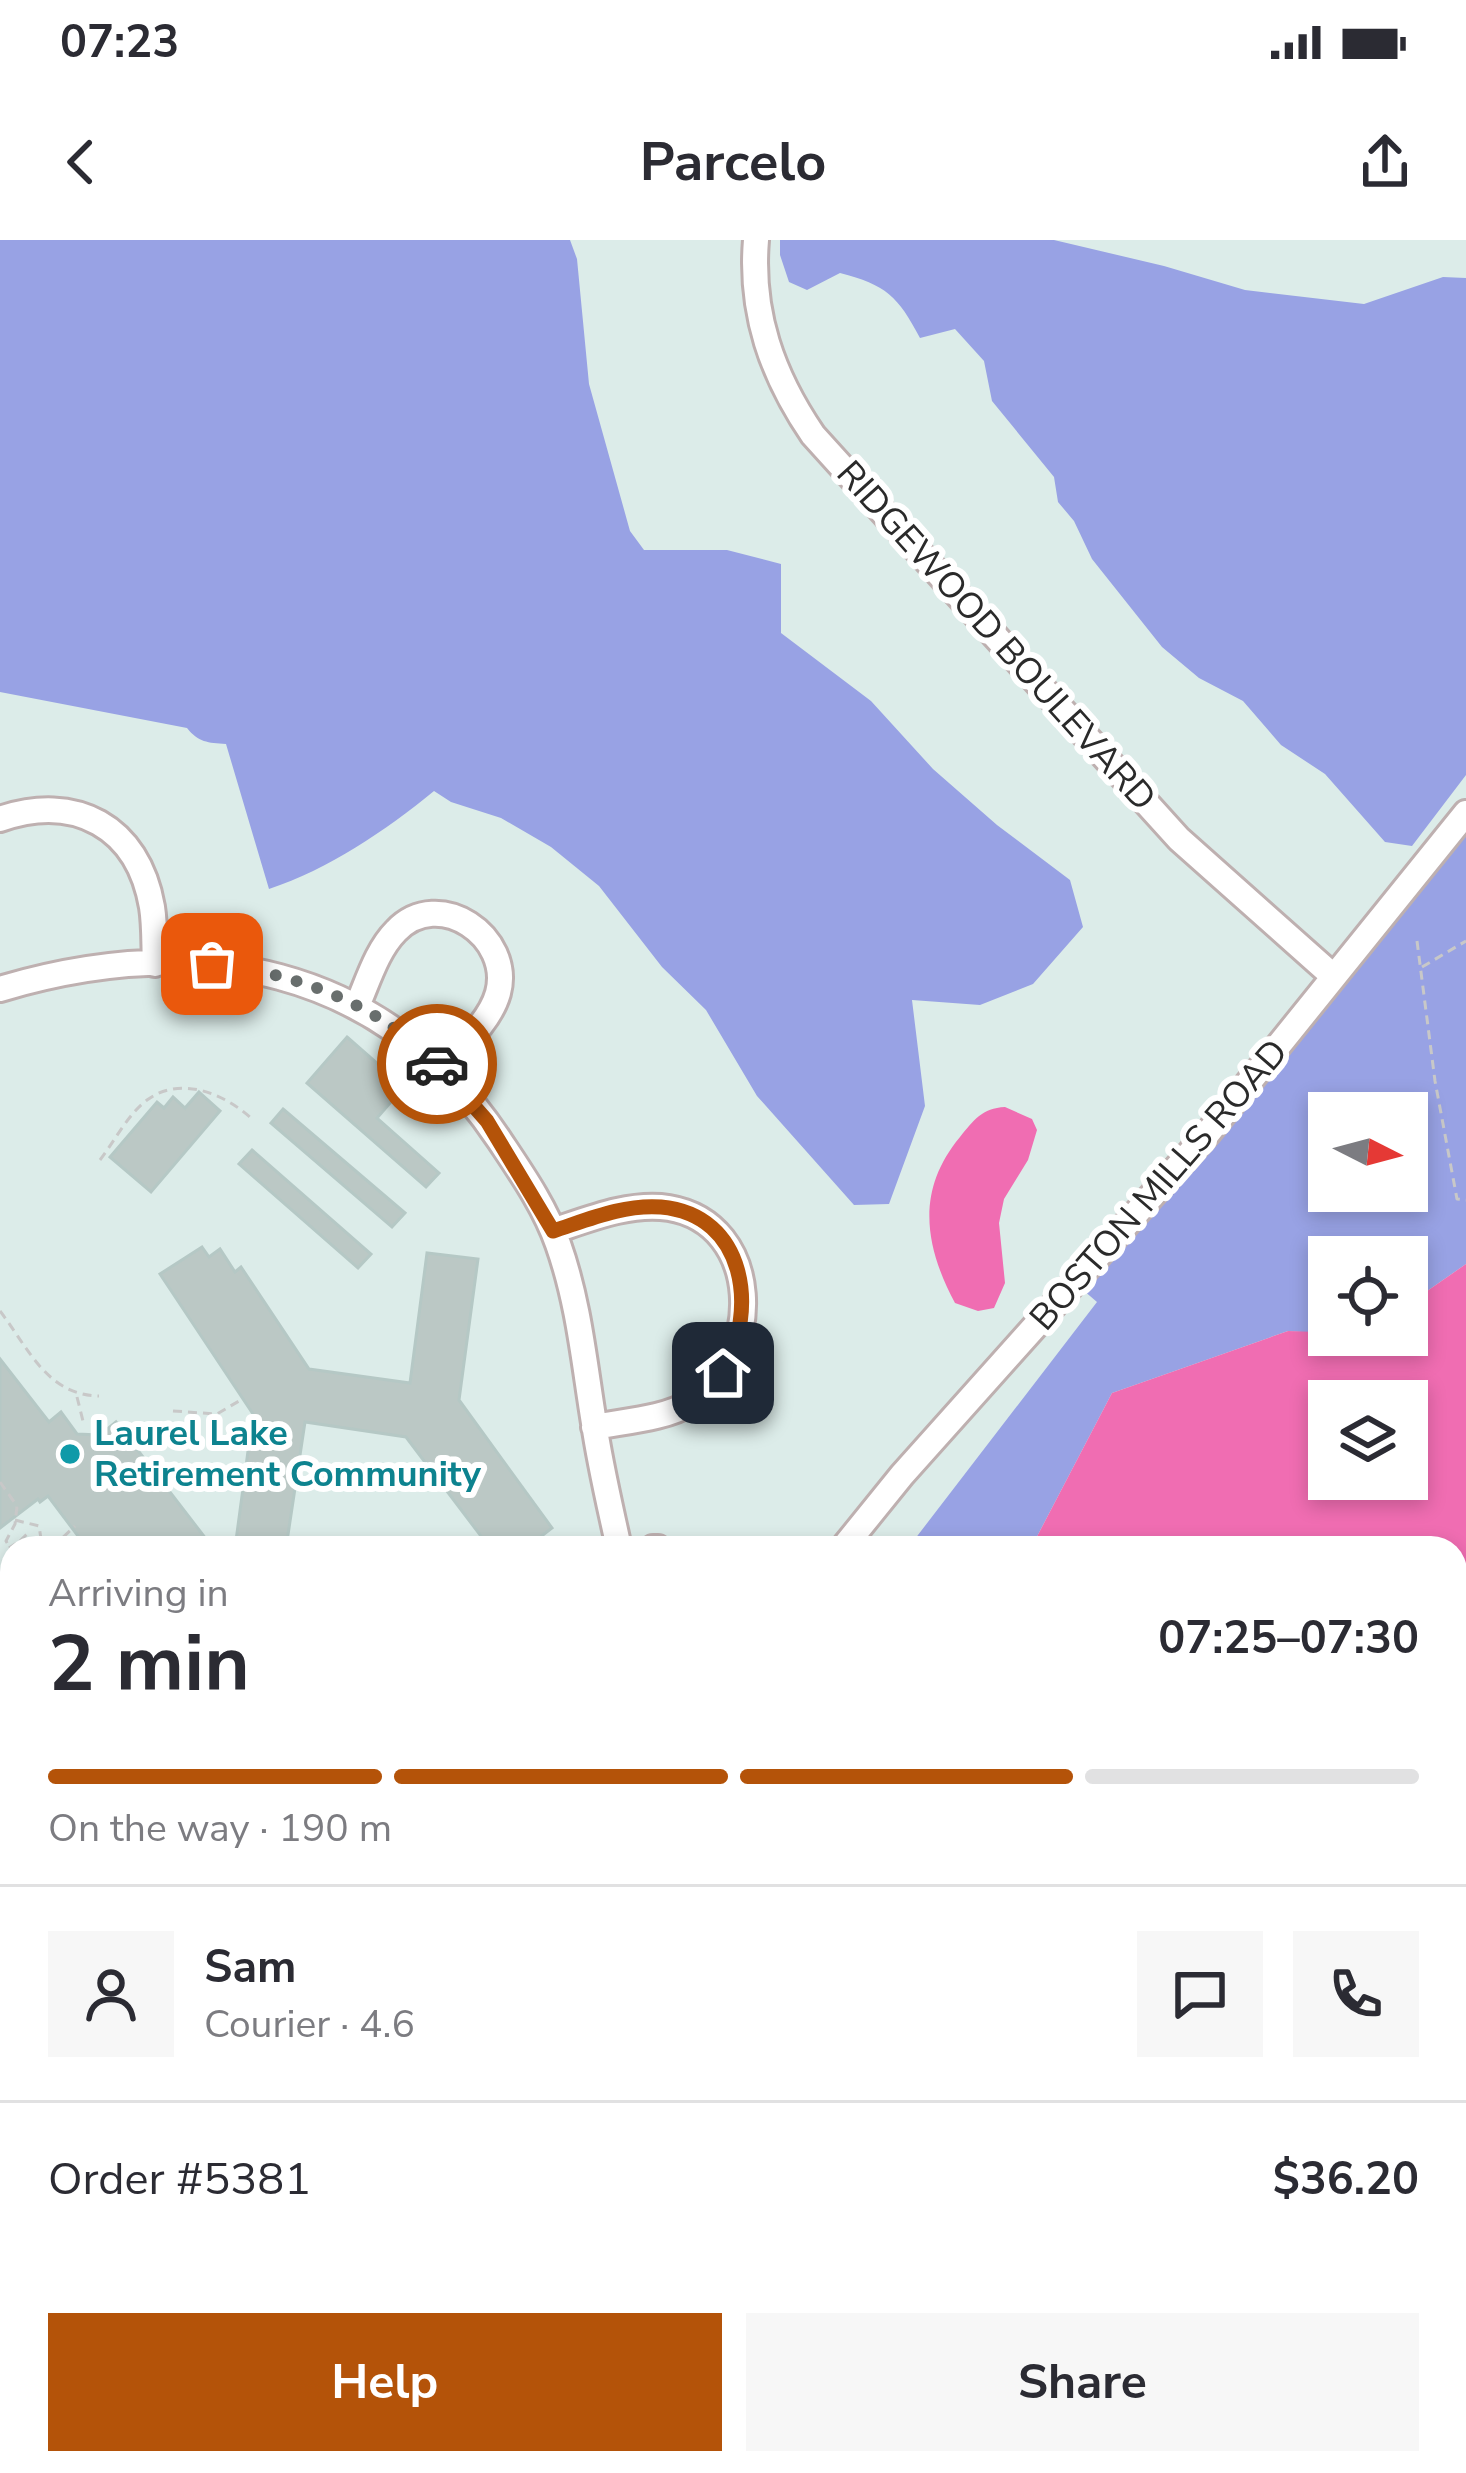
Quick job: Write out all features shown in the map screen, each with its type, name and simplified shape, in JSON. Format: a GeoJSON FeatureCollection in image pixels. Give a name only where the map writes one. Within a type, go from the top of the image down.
{"type":"FeatureCollection","features":[{"type":"Feature","properties":{"kind":"street","name":"RIDGEWOOD BOULEVARD"},"geometry":{"type":"LineString","coordinates":[[756,240],[755,286],[764,336],[783,385],[813,435],[1179,839],[1333,976]]}},
{"type":"Feature","properties":{"kind":"street"},"geometry":{"type":"LineString","coordinates":[[0,820],[28,810],[58,810],[88,814],[113,832],[135,861],[152,905],[155,964]]}},
{"type":"Feature","properties":{"kind":"street","name":"BOSTON MILLS ROAD"},"geometry":{"type":"LineString","coordinates":[[853,1536],[1208,1132],[1466,813]]}},
{"type":"Feature","properties":{"kind":"street"},"geometry":{"type":"LineString","coordinates":[[357,1006],[385,945],[406,922],[441,914],[475,927],[496,957],[499,991],[485,1017],[441,1068]]}},
{"type":"Feature","properties":{"kind":"street"},"geometry":{"type":"LineString","coordinates":[[0,989],[62,974],[155,964],[253,968],[321,988],[416,1045],[487,1121],[553,1231],[584,1342],[617,1536]]}},
{"type":"Feature","properties":{"kind":"street"},"geometry":{"type":"LineString","coordinates":[[553,1231],[637,1208],[685,1212],[723,1243],[743,1287],[744,1315],[736,1347],[707,1391],[675,1410],[595,1427]]}},
{"type":"Feature","properties":{"kind":"path"},"geometry":{"type":"LineString","coordinates":[[1417,941],[1435,1082],[1457,1199],[1466,1200]]}},
{"type":"Feature","properties":{"kind":"path"},"geometry":{"type":"LineString","coordinates":[[1420,968],[1466,941]]}},
{"type":"Feature","properties":{"kind":"path"},"geometry":{"type":"LineString","coordinates":[[100,1160],[150,1098],[167,1092],[195,1088],[213,1092],[252,1119]]}},
{"type":"Feature","properties":{"kind":"path"},"geometry":{"type":"LineString","coordinates":[[0,1311],[56,1384],[77,1395],[99,1396]]}},
{"type":"Feature","properties":{"kind":"path"},"geometry":{"type":"LineString","coordinates":[[77,1395],[84,1425]]}},
{"type":"Feature","properties":{"kind":"path"},"geometry":{"type":"LineString","coordinates":[[173,1411],[217,1414],[239,1401]]}},
{"type":"Feature","properties":{"kind":"path"},"geometry":{"type":"LineString","coordinates":[[0,1482],[17,1505],[6,1536]]}},
{"type":"Feature","properties":{"kind":"path"},"geometry":{"type":"LineString","coordinates":[[15,1520],[39,1526],[40,1536]]}},
{"type":"Feature","properties":{"kind":"path"},"geometry":{"type":"LineString","coordinates":[[27,1534],[28,1521]]}},
{"type":"Feature","properties":{"kind":"path"},"geometry":{"type":"LineString","coordinates":[[65,1536],[75,1526]]}},
{"type":"Feature","properties":{"kind":"shaded area"},"geometry":{"type":"Polygon","coordinates":[[[0,240],[570,240],[577,259],[589,384],[630,531],[644,550],[727,550],[781,564],[781,633],[871,701],[933,769],[1070,880],[1083,927],[1033,984],[980,1005],[912,1000],[925,1106],[889,1204],[854,1205],[757,1096],[706,1010],[662,967],[599,886],[551,847],[501,818],[451,802],[434,791],[356,847],[269,889],[226,744],[204,741],[187,728],[0,692],[0,240]]]}},
{"type":"Feature","properties":{"kind":"shaded area"},"geometry":{"type":"Polygon","coordinates":[[[780,240],[1054,240],[1245,290],[1364,304],[1443,277],[1466,278],[1466,775],[1412,846],[1385,842],[1325,774],[1281,745],[1243,701],[1199,678],[1162,647],[1092,559],[1074,521],[1058,502],[1054,477],[992,401],[984,361],[955,329],[920,338],[889,294],[840,273],[807,290],[789,282],[780,240]]]}},
{"type":"Feature","properties":{"kind":"shaded area"},"geometry":{"type":"Polygon","coordinates":[[[1466,831],[1466,1264],[1428,1290],[1428,1236],[1308,1236],[1308,1332],[1288,1331],[1112,1393],[1037,1536],[917,1536],[1097,1302],[1076,1284],[1466,831]]]}},
{"type":"Feature","properties":{"kind":"shaded area"},"geometry":{"type":"Polygon","coordinates":[[[1005,1107],[1032,1119],[1037,1130],[1028,1160],[1004,1199],[999,1223],[1005,1283],[994,1308],[978,1311],[955,1303],[945,1281],[931,1239],[931,1198],[946,1157],[965,1131],[984,1112],[1005,1107]]]}},
{"type":"Feature","properties":{"kind":"shaded area"},"geometry":{"type":"Polygon","coordinates":[[[1466,1264],[1466,1536],[1037,1536],[1112,1393],[1288,1331],[1308,1332],[1308,1356],[1428,1356],[1428,1290],[1466,1264]]]}},
{"type":"Feature","properties":{"kind":"building"},"geometry":{"type":"Polygon","coordinates":[[[347,1037],[404,1087],[377,1118],[439,1173],[426,1187],[307,1083],[347,1037]]]}},
{"type":"Feature","properties":{"kind":"building"},"geometry":{"type":"Polygon","coordinates":[[[199,1092],[220,1111],[151,1192],[110,1157],[157,1102],[164,1108],[173,1097],[185,1108],[199,1092]]]}},
{"type":"Feature","properties":{"kind":"building"},"geometry":{"type":"Polygon","coordinates":[[[283,1109],[405,1213],[392,1227],[271,1123],[283,1109]]]}},
{"type":"Feature","properties":{"kind":"building"},"geometry":{"type":"Polygon","coordinates":[[[252,1150],[371,1254],[358,1268],[239,1164],[252,1150]]]}},
{"type":"Feature","properties":{"kind":"building"},"geometry":{"type":"Polygon","coordinates":[[[202,1247],[209,1257],[220,1249],[235,1272],[241,1267],[309,1369],[410,1383],[427,1253],[478,1259],[459,1400],[552,1528],[542,1536],[481,1536],[406,1437],[305,1422],[288,1536],[237,1536],[253,1414],[160,1274],[202,1247]]]}},
{"type":"Feature","properties":{"kind":"building","name":"Laurel Lake Retirement Community"},"geometry":{"type":"Polygon","coordinates":[[[0,1359],[49,1422],[61,1412],[77,1434],[100,1435],[116,1422],[204,1536],[78,1536],[48,1496],[0,1528],[0,1359]]]}},
{"type":"Feature","properties":{"kind":"way so far"},"geometry":{"type":"LineString","coordinates":[[212,964],[281,974],[321,988],[369,1012],[437,1064]]}},
{"type":"Feature","properties":{"kind":"place","name":"Laurel Lake Retirement Community"},"geometry":{"type":"Point","coordinates":[70,1454]}},
{"type":"Feature","properties":{"kind":"route"},"geometry":{"type":"LineString","coordinates":[[437,1064],[487,1121],[553,1231],[650,1207],[685,1212],[717,1236],[740,1273],[744,1302],[742,1329],[723,1373]]}}]}
